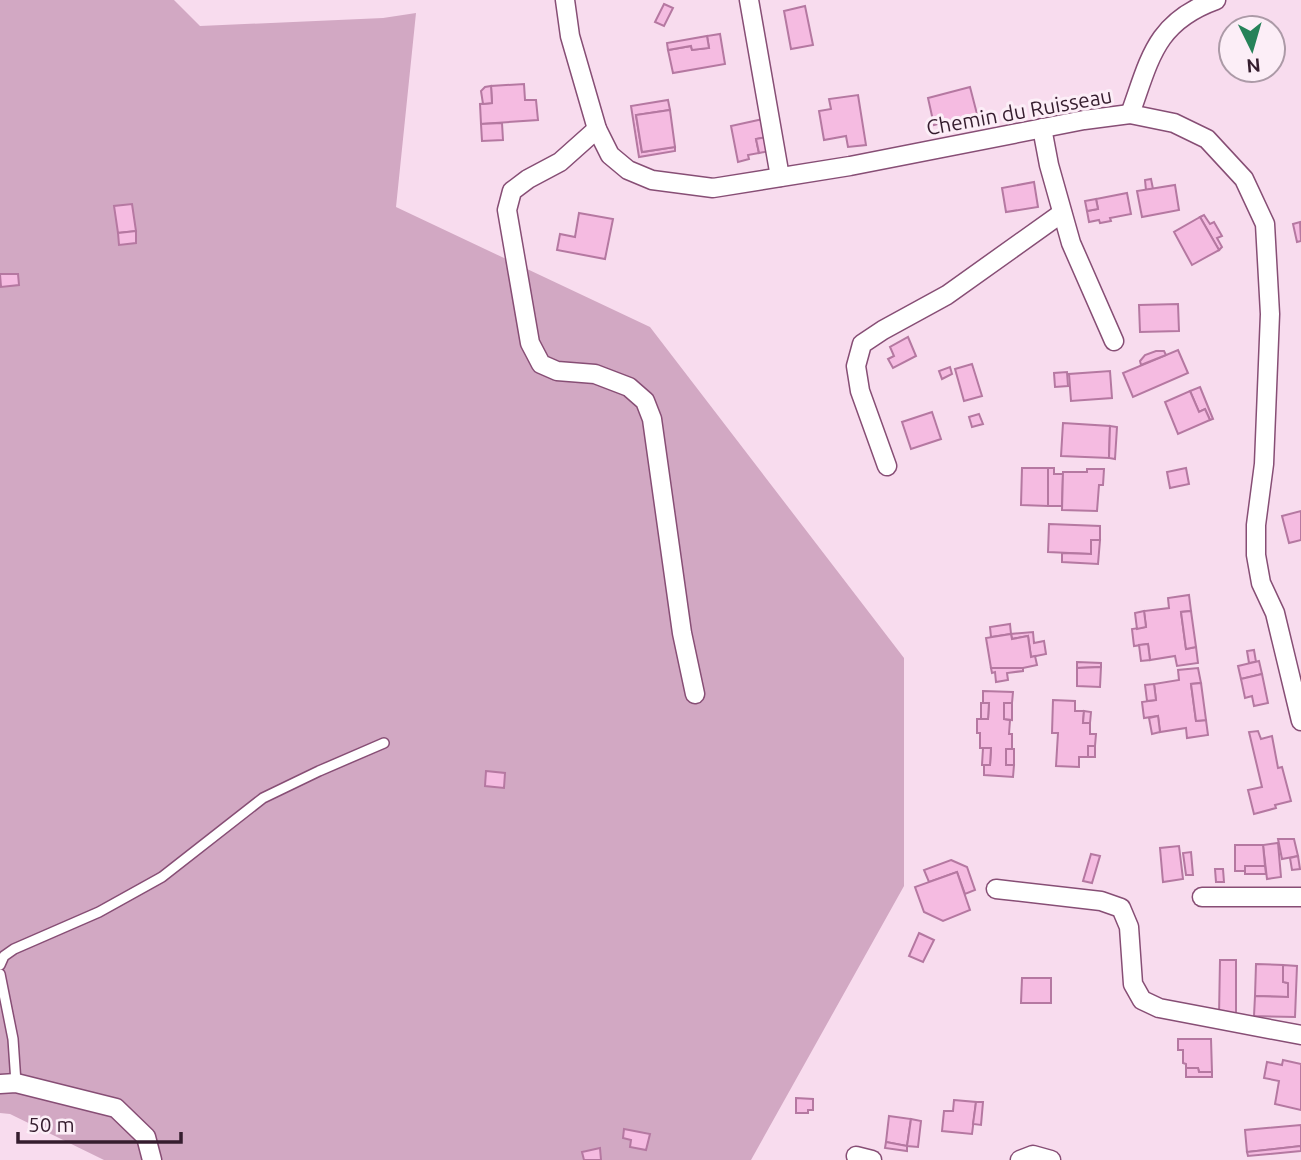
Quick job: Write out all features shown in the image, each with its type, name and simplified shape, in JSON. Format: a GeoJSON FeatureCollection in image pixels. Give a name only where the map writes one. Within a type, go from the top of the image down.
{"type":"FeatureCollection","features":[{"type":"Feature","properties":{"kind":"street","name":"Chemin du Ruisseau"},"geometry":{"type":"LineString","coordinates":[[565,0],[570,36],[597,129],[610,155],[628,170],[652,180],[713,188],[850,166],[1042,128],[1130,114],[1174,123],[1208,139],[1244,178],[1265,224],[1270,314],[1264,464],[1256,555],[1262,583],[1275,613],[1301,721]]}},
{"type":"Feature","properties":{"kind":"street"},"geometry":{"type":"LineString","coordinates":[[749,0],[780,177]]}},
{"type":"Feature","properties":{"kind":"street"},"geometry":{"type":"LineString","coordinates":[[1130,114],[1156,45],[1182,16],[1216,0]]}},
{"type":"Feature","properties":{"kind":"street"},"geometry":{"type":"LineString","coordinates":[[1042,128],[1049,165],[1071,243],[1114,341]]}},
{"type":"Feature","properties":{"kind":"street"},"geometry":{"type":"LineString","coordinates":[[597,129],[559,162],[528,178],[512,191],[507,210],[517,271],[530,343],[541,364],[556,371],[595,374],[629,387],[645,401],[652,419],[682,633],[695,694]]}},
{"type":"Feature","properties":{"kind":"street"},"geometry":{"type":"LineString","coordinates":[[887,467],[860,391],[856,366],[862,344],[947,295],[1062,213]]}},
{"type":"Feature","properties":{"kind":"street"},"geometry":{"type":"LineString","coordinates":[[996,889],[1101,901],[1121,908],[1129,927],[1133,984],[1142,1000],[1159,1007],[1301,1035]]}},
{"type":"Feature","properties":{"kind":"street"},"geometry":{"type":"LineString","coordinates":[[1202,897],[1301,897]]}},
{"type":"Feature","properties":{"kind":"street"},"geometry":{"type":"LineString","coordinates":[[8,1084],[116,1108],[146,1137],[152,1160]]}},
{"type":"Feature","properties":{"kind":"street"},"geometry":{"type":"LineString","coordinates":[[1020,1160],[1033,1155],[1051,1160]]}},
{"type":"Feature","properties":{"kind":"lane"},"geometry":{"type":"LineString","coordinates":[[0,964],[4,956],[13,949],[99,912],[163,877],[263,798],[384,743]]}},
{"type":"Feature","properties":{"kind":"lane"},"geometry":{"type":"LineString","coordinates":[[0,974],[13,1039],[8,1084]]}},
{"type":"Feature","properties":{"kind":"shaded area"},"geometry":{"type":"Polygon","coordinates":[[[0,0],[174,0],[200,26],[383,18],[416,13],[396,207],[650,327],[904,658],[904,886],[751,1160],[104,1160],[10,1114],[0,1113],[0,0]]]}},
{"type":"Feature","properties":{"kind":"building"},"geometry":{"type":"Polygon","coordinates":[[[664,4],[673,8],[664,26],[655,22],[664,4]]]}},
{"type":"Feature","properties":{"kind":"building"},"geometry":{"type":"Polygon","coordinates":[[[805,6],[813,45],[791,49],[784,11],[805,6]]]}},
{"type":"Feature","properties":{"kind":"building"},"geometry":{"type":"Polygon","coordinates":[[[720,34],[725,64],[673,73],[668,50],[691,46],[692,50],[709,48],[707,36],[720,34]]]}},
{"type":"Feature","properties":{"kind":"building"},"geometry":{"type":"Polygon","coordinates":[[[707,36],[709,48],[692,50],[691,46],[668,50],[667,43],[707,36]]]}},
{"type":"Feature","properties":{"kind":"building"},"geometry":{"type":"Polygon","coordinates":[[[524,84],[525,100],[536,100],[538,120],[481,124],[480,104],[492,103],[491,86],[524,84]]]}},
{"type":"Feature","properties":{"kind":"building"},"geometry":{"type":"Polygon","coordinates":[[[491,86],[492,103],[483,104],[481,91],[491,86]]]}},
{"type":"Feature","properties":{"kind":"building"},"geometry":{"type":"Polygon","coordinates":[[[970,87],[977,114],[934,125],[928,98],[970,87]]]}},
{"type":"Feature","properties":{"kind":"building"},"geometry":{"type":"Polygon","coordinates":[[[858,95],[866,145],[848,147],[846,136],[824,140],[819,111],[831,109],[829,99],[858,95]]]}},
{"type":"Feature","properties":{"kind":"building"},"geometry":{"type":"Polygon","coordinates":[[[668,100],[670,110],[636,115],[642,152],[675,147],[675,151],[639,157],[631,106],[668,100]]]}},
{"type":"Feature","properties":{"kind":"building"},"geometry":{"type":"Polygon","coordinates":[[[670,110],[675,147],[642,152],[636,115],[670,110]]]}},
{"type":"Feature","properties":{"kind":"building"},"geometry":{"type":"Polygon","coordinates":[[[763,119],[767,137],[756,139],[759,153],[748,155],[749,159],[738,162],[731,126],[763,119]]]}},
{"type":"Feature","properties":{"kind":"building"},"geometry":{"type":"Polygon","coordinates":[[[502,123],[503,140],[482,141],[481,124],[502,123]]]}},
{"type":"Feature","properties":{"kind":"building"},"geometry":{"type":"Polygon","coordinates":[[[767,137],[769,151],[759,153],[756,139],[767,137]]]}},
{"type":"Feature","properties":{"kind":"building"},"geometry":{"type":"Polygon","coordinates":[[[1151,179],[1153,189],[1146,190],[1145,180],[1151,179]]]}},
{"type":"Feature","properties":{"kind":"building"},"geometry":{"type":"Polygon","coordinates":[[[1034,182],[1038,207],[1006,212],[1002,188],[1034,182]]]}},
{"type":"Feature","properties":{"kind":"building"},"geometry":{"type":"Polygon","coordinates":[[[1175,185],[1179,210],[1142,217],[1137,191],[1175,185]]]}},
{"type":"Feature","properties":{"kind":"building"},"geometry":{"type":"Polygon","coordinates":[[[1127,193],[1131,214],[1110,218],[1111,221],[1089,222],[1087,211],[1098,209],[1096,199],[1127,193]]]}},
{"type":"Feature","properties":{"kind":"building"},"geometry":{"type":"Polygon","coordinates":[[[1096,199],[1098,209],[1087,211],[1085,201],[1096,199]]]}},
{"type":"Feature","properties":{"kind":"building"},"geometry":{"type":"Polygon","coordinates":[[[132,204],[136,231],[118,233],[114,206],[132,204]]]}},
{"type":"Feature","properties":{"kind":"building"},"geometry":{"type":"Polygon","coordinates":[[[579,213],[613,219],[605,259],[557,250],[560,234],[575,237],[579,213]]]}},
{"type":"Feature","properties":{"kind":"building"},"geometry":{"type":"Polygon","coordinates":[[[1204,215],[1210,224],[1214,222],[1222,236],[1217,238],[1222,247],[1219,250],[1200,217],[1204,215]]]}},
{"type":"Feature","properties":{"kind":"building"},"geometry":{"type":"Polygon","coordinates":[[[1200,217],[1219,250],[1192,265],[1174,232],[1200,217]]]}},
{"type":"Feature","properties":{"kind":"building"},"geometry":{"type":"Polygon","coordinates":[[[1300,222],[1301,241],[1297,242],[1293,224],[1300,222]]]}},
{"type":"Feature","properties":{"kind":"building"},"geometry":{"type":"Polygon","coordinates":[[[136,231],[136,243],[119,245],[118,233],[136,231]]]}},
{"type":"Feature","properties":{"kind":"building"},"geometry":{"type":"Polygon","coordinates":[[[0,274],[18,274],[19,285],[1,287],[0,274]]]}},
{"type":"Feature","properties":{"kind":"building"},"geometry":{"type":"Polygon","coordinates":[[[1178,304],[1179,331],[1140,332],[1139,305],[1178,304]]]}},
{"type":"Feature","properties":{"kind":"building"},"geometry":{"type":"Polygon","coordinates":[[[908,337],[916,356],[893,368],[888,359],[894,356],[890,347],[908,337]]]}},
{"type":"Feature","properties":{"kind":"building"},"geometry":{"type":"Polygon","coordinates":[[[1178,350],[1188,373],[1133,397],[1123,373],[1178,350]]]}},
{"type":"Feature","properties":{"kind":"building"},"geometry":{"type":"Polygon","coordinates":[[[1164,351],[1166,355],[1141,365],[1140,361],[1145,355],[1164,351]]]}},
{"type":"Feature","properties":{"kind":"building"},"geometry":{"type":"Polygon","coordinates":[[[972,364],[982,396],[964,401],[955,369],[972,364]]]}},
{"type":"Feature","properties":{"kind":"building"},"geometry":{"type":"Polygon","coordinates":[[[950,367],[952,374],[942,379],[939,371],[950,367]]]}},
{"type":"Feature","properties":{"kind":"building"},"geometry":{"type":"Polygon","coordinates":[[[1110,371],[1112,398],[1071,401],[1069,374],[1110,371]]]}},
{"type":"Feature","properties":{"kind":"building"},"geometry":{"type":"Polygon","coordinates":[[[1067,372],[1068,386],[1055,387],[1054,373],[1067,372]]]}},
{"type":"Feature","properties":{"kind":"building"},"geometry":{"type":"Polygon","coordinates":[[[1200,387],[1213,419],[1210,420],[1205,409],[1199,412],[1190,391],[1200,387]]]}},
{"type":"Feature","properties":{"kind":"building"},"geometry":{"type":"Polygon","coordinates":[[[1190,391],[1199,412],[1205,409],[1210,420],[1178,434],[1165,402],[1190,391]]]}},
{"type":"Feature","properties":{"kind":"building"},"geometry":{"type":"Polygon","coordinates":[[[932,412],[941,439],[911,449],[902,422],[932,412]]]}},
{"type":"Feature","properties":{"kind":"building"},"geometry":{"type":"Polygon","coordinates":[[[979,414],[983,424],[972,427],[969,417],[979,414]]]}},
{"type":"Feature","properties":{"kind":"building"},"geometry":{"type":"Polygon","coordinates":[[[1063,423],[1110,426],[1109,458],[1061,456],[1063,423]]]}},
{"type":"Feature","properties":{"kind":"building"},"geometry":{"type":"Polygon","coordinates":[[[1110,426],[1117,427],[1115,459],[1109,458],[1110,426]]]}},
{"type":"Feature","properties":{"kind":"building"},"geometry":{"type":"Polygon","coordinates":[[[1022,468],[1048,468],[1048,506],[1021,505],[1022,468]]]}},
{"type":"Feature","properties":{"kind":"building"},"geometry":{"type":"Polygon","coordinates":[[[1048,468],[1054,468],[1054,474],[1063,474],[1062,506],[1048,506],[1048,468]]]}},
{"type":"Feature","properties":{"kind":"building"},"geometry":{"type":"Polygon","coordinates":[[[1186,468],[1189,484],[1170,488],[1167,472],[1186,468]]]}},
{"type":"Feature","properties":{"kind":"building"},"geometry":{"type":"Polygon","coordinates":[[[1087,469],[1104,469],[1103,485],[1099,485],[1097,511],[1062,510],[1063,472],[1087,472],[1087,469]]]}},
{"type":"Feature","properties":{"kind":"building"},"geometry":{"type":"Polygon","coordinates":[[[1301,511],[1301,540],[1289,543],[1282,516],[1301,511]]]}},
{"type":"Feature","properties":{"kind":"building"},"geometry":{"type":"Polygon","coordinates":[[[1049,524],[1100,526],[1100,540],[1091,540],[1091,554],[1048,552],[1049,524]]]}},
{"type":"Feature","properties":{"kind":"building"},"geometry":{"type":"Polygon","coordinates":[[[1091,540],[1100,540],[1098,564],[1062,562],[1062,553],[1091,554],[1091,540]]]}},
{"type":"Feature","properties":{"kind":"building"},"geometry":{"type":"Polygon","coordinates":[[[1189,595],[1191,611],[1181,612],[1186,649],[1196,647],[1198,663],[1177,666],[1175,656],[1150,660],[1148,644],[1134,646],[1132,629],[1146,627],[1144,611],[1169,608],[1168,598],[1189,595]]]}},
{"type":"Feature","properties":{"kind":"building"},"geometry":{"type":"Polygon","coordinates":[[[1144,611],[1146,627],[1137,629],[1135,613],[1144,611]]]}},
{"type":"Feature","properties":{"kind":"building"},"geometry":{"type":"Polygon","coordinates":[[[1191,611],[1196,647],[1186,649],[1181,612],[1191,611]]]}},
{"type":"Feature","properties":{"kind":"building"},"geometry":{"type":"Polygon","coordinates":[[[1010,624],[1011,634],[991,637],[990,627],[1010,624]]]}},
{"type":"Feature","properties":{"kind":"building"},"geometry":{"type":"Polygon","coordinates":[[[1033,632],[1034,643],[1044,641],[1046,654],[1031,657],[1028,636],[1012,639],[1011,634],[1033,632]]]}},
{"type":"Feature","properties":{"kind":"building"},"geometry":{"type":"Polygon","coordinates":[[[1011,634],[1012,639],[1028,636],[1031,657],[1035,656],[1037,665],[991,668],[986,638],[1011,634]]]}},
{"type":"Feature","properties":{"kind":"building"},"geometry":{"type":"Polygon","coordinates":[[[1148,644],[1150,660],[1141,661],[1139,645],[1148,644]]]}},
{"type":"Feature","properties":{"kind":"building"},"geometry":{"type":"Polygon","coordinates":[[[1254,650],[1256,662],[1249,663],[1247,651],[1254,650]]]}},
{"type":"Feature","properties":{"kind":"building"},"geometry":{"type":"Polygon","coordinates":[[[1259,661],[1262,674],[1241,679],[1238,666],[1259,661]]]}},
{"type":"Feature","properties":{"kind":"building"},"geometry":{"type":"Polygon","coordinates":[[[1077,662],[1101,663],[1101,667],[1077,668],[1077,662]]]}},
{"type":"Feature","properties":{"kind":"building"},"geometry":{"type":"Polygon","coordinates":[[[1101,667],[1100,687],[1077,686],[1077,668],[1101,667]]]}},
{"type":"Feature","properties":{"kind":"building"},"geometry":{"type":"Polygon","coordinates":[[[991,668],[1023,668],[1023,671],[1007,673],[1008,680],[996,682],[995,672],[992,673],[991,668]]]}},
{"type":"Feature","properties":{"kind":"building"},"geometry":{"type":"Polygon","coordinates":[[[1198,668],[1201,683],[1191,684],[1196,721],[1206,720],[1208,735],[1187,738],[1186,728],[1160,732],[1158,716],[1144,718],[1142,702],[1156,700],[1154,684],[1179,680],[1178,670],[1198,668]]]}},
{"type":"Feature","properties":{"kind":"building"},"geometry":{"type":"Polygon","coordinates":[[[1262,674],[1268,703],[1254,706],[1252,696],[1245,698],[1241,679],[1262,674]]]}},
{"type":"Feature","properties":{"kind":"building"},"geometry":{"type":"Polygon","coordinates":[[[1201,683],[1206,720],[1196,721],[1191,684],[1201,683]]]}},
{"type":"Feature","properties":{"kind":"building"},"geometry":{"type":"Polygon","coordinates":[[[1154,684],[1156,700],[1147,701],[1145,685],[1154,684]]]}},
{"type":"Feature","properties":{"kind":"building"},"geometry":{"type":"Polygon","coordinates":[[[983,691],[1013,692],[1012,703],[1004,703],[1004,719],[1010,720],[1012,749],[1006,749],[1006,765],[1014,765],[1013,777],[984,775],[984,765],[990,765],[991,748],[980,748],[980,733],[977,733],[977,719],[988,719],[989,703],[983,703],[983,691]]]}},
{"type":"Feature","properties":{"kind":"building"},"geometry":{"type":"Polygon","coordinates":[[[1053,700],[1075,701],[1075,711],[1084,711],[1083,723],[1090,723],[1090,734],[1096,734],[1095,746],[1088,746],[1088,757],[1079,757],[1079,767],[1056,766],[1058,733],[1052,733],[1053,700]]]}},
{"type":"Feature","properties":{"kind":"building"},"geometry":{"type":"Polygon","coordinates":[[[981,703],[989,703],[988,719],[981,719],[981,703]]]}},
{"type":"Feature","properties":{"kind":"building"},"geometry":{"type":"Polygon","coordinates":[[[1004,703],[1012,703],[1012,720],[1004,719],[1004,703]]]}},
{"type":"Feature","properties":{"kind":"building"},"geometry":{"type":"Polygon","coordinates":[[[1084,711],[1091,712],[1090,723],[1083,723],[1084,711]]]}},
{"type":"Feature","properties":{"kind":"building"},"geometry":{"type":"Polygon","coordinates":[[[1158,716],[1160,732],[1152,734],[1149,718],[1158,716]]]}},
{"type":"Feature","properties":{"kind":"building"},"geometry":{"type":"Polygon","coordinates":[[[1258,731],[1261,739],[1272,736],[1278,768],[1282,767],[1291,801],[1254,814],[1248,790],[1262,787],[1249,732],[1258,731]]]}},
{"type":"Feature","properties":{"kind":"building"},"geometry":{"type":"Polygon","coordinates":[[[1088,746],[1095,746],[1095,757],[1088,757],[1088,746]]]}},
{"type":"Feature","properties":{"kind":"building"},"geometry":{"type":"Polygon","coordinates":[[[983,748],[991,748],[990,765],[982,765],[983,748]]]}},
{"type":"Feature","properties":{"kind":"building"},"geometry":{"type":"Polygon","coordinates":[[[1006,749],[1014,749],[1014,765],[1006,765],[1006,749]]]}},
{"type":"Feature","properties":{"kind":"building"},"geometry":{"type":"Polygon","coordinates":[[[486,771],[505,773],[504,788],[485,786],[486,771]]]}},
{"type":"Feature","properties":{"kind":"building"},"geometry":{"type":"Polygon","coordinates":[[[1278,839],[1294,839],[1298,856],[1282,859],[1278,839]]]}},
{"type":"Feature","properties":{"kind":"building"},"geometry":{"type":"Polygon","coordinates":[[[1278,843],[1281,877],[1267,879],[1263,845],[1278,843]]]}},
{"type":"Feature","properties":{"kind":"building"},"geometry":{"type":"Polygon","coordinates":[[[1235,845],[1263,845],[1265,866],[1245,866],[1245,871],[1235,871],[1235,845]]]}},
{"type":"Feature","properties":{"kind":"building"},"geometry":{"type":"Polygon","coordinates":[[[1179,846],[1183,879],[1163,882],[1160,848],[1179,846]]]}},
{"type":"Feature","properties":{"kind":"building"},"geometry":{"type":"Polygon","coordinates":[[[1191,852],[1193,875],[1186,875],[1183,853],[1191,852]]]}},
{"type":"Feature","properties":{"kind":"building"},"geometry":{"type":"Polygon","coordinates":[[[1091,854],[1100,856],[1092,883],[1083,881],[1091,854]]]}},
{"type":"Feature","properties":{"kind":"building"},"geometry":{"type":"Polygon","coordinates":[[[1298,856],[1300,869],[1292,870],[1290,858],[1298,856]]]}},
{"type":"Feature","properties":{"kind":"building"},"geometry":{"type":"Polygon","coordinates":[[[951,860],[967,867],[975,890],[965,894],[957,872],[929,882],[924,870],[951,860]]]}},
{"type":"Feature","properties":{"kind":"building"},"geometry":{"type":"Polygon","coordinates":[[[1245,866],[1265,866],[1266,874],[1245,874],[1245,866]]]}},
{"type":"Feature","properties":{"kind":"building"},"geometry":{"type":"Polygon","coordinates":[[[1215,869],[1223,869],[1224,882],[1216,882],[1215,869]]]}},
{"type":"Feature","properties":{"kind":"building"},"geometry":{"type":"Polygon","coordinates":[[[957,872],[970,910],[943,921],[924,912],[915,887],[957,872]]]}},
{"type":"Feature","properties":{"kind":"building"},"geometry":{"type":"Polygon","coordinates":[[[919,933],[934,940],[923,962],[909,956],[919,933]]]}},
{"type":"Feature","properties":{"kind":"building"},"geometry":{"type":"Polygon","coordinates":[[[1220,960],[1236,960],[1236,1016],[1219,1016],[1220,960]]]}},
{"type":"Feature","properties":{"kind":"building"},"geometry":{"type":"Polygon","coordinates":[[[1256,964],[1283,965],[1283,982],[1288,983],[1288,997],[1255,996],[1256,964]]]}},
{"type":"Feature","properties":{"kind":"building"},"geometry":{"type":"Polygon","coordinates":[[[1283,965],[1297,966],[1295,1017],[1254,1016],[1255,996],[1288,997],[1288,983],[1283,982],[1283,965]]]}},
{"type":"Feature","properties":{"kind":"building"},"geometry":{"type":"Polygon","coordinates":[[[1022,978],[1051,978],[1051,1003],[1021,1003],[1022,978]]]}},
{"type":"Feature","properties":{"kind":"building"},"geometry":{"type":"Polygon","coordinates":[[[1178,1039],[1211,1039],[1212,1072],[1186,1068],[1183,1063],[1183,1050],[1178,1050],[1178,1039]]]}},
{"type":"Feature","properties":{"kind":"building"},"geometry":{"type":"Polygon","coordinates":[[[1283,1060],[1301,1064],[1301,1110],[1275,1104],[1279,1081],[1264,1078],[1267,1062],[1282,1065],[1283,1060]]]}},
{"type":"Feature","properties":{"kind":"building"},"geometry":{"type":"Polygon","coordinates":[[[1186,1068],[1212,1072],[1212,1077],[1186,1077],[1186,1068]]]}},
{"type":"Feature","properties":{"kind":"building"},"geometry":{"type":"Polygon","coordinates":[[[796,1098],[813,1099],[813,1110],[796,1113],[796,1098]]]}},
{"type":"Feature","properties":{"kind":"building"},"geometry":{"type":"Polygon","coordinates":[[[954,1100],[976,1102],[972,1134],[942,1131],[944,1111],[953,1111],[954,1100]]]}},
{"type":"Feature","properties":{"kind":"building"},"geometry":{"type":"Polygon","coordinates":[[[976,1102],[983,1102],[981,1125],[973,1124],[976,1102]]]}},
{"type":"Feature","properties":{"kind":"building"},"geometry":{"type":"Polygon","coordinates":[[[889,1116],[911,1119],[907,1146],[886,1142],[889,1116]]]}},
{"type":"Feature","properties":{"kind":"building"},"geometry":{"type":"Polygon","coordinates":[[[911,1119],[921,1121],[918,1147],[907,1146],[911,1119]]]}},
{"type":"Feature","properties":{"kind":"building"},"geometry":{"type":"Polygon","coordinates":[[[1301,1125],[1301,1146],[1247,1152],[1245,1130],[1301,1125]]]}},
{"type":"Feature","properties":{"kind":"building"},"geometry":{"type":"Polygon","coordinates":[[[624,1129],[650,1134],[646,1150],[630,1147],[631,1140],[623,1138],[624,1129]]]}},
{"type":"Feature","properties":{"kind":"building"},"geometry":{"type":"Polygon","coordinates":[[[886,1142],[907,1146],[907,1151],[885,1148],[886,1142]]]}},
{"type":"Feature","properties":{"kind":"building"},"geometry":{"type":"Polygon","coordinates":[[[1301,1146],[1301,1151],[1248,1156],[1247,1152],[1301,1146]]]}},
{"type":"Feature","properties":{"kind":"building"},"geometry":{"type":"Polygon","coordinates":[[[600,1148],[601,1160],[584,1160],[582,1152],[600,1148]]]}}]}
